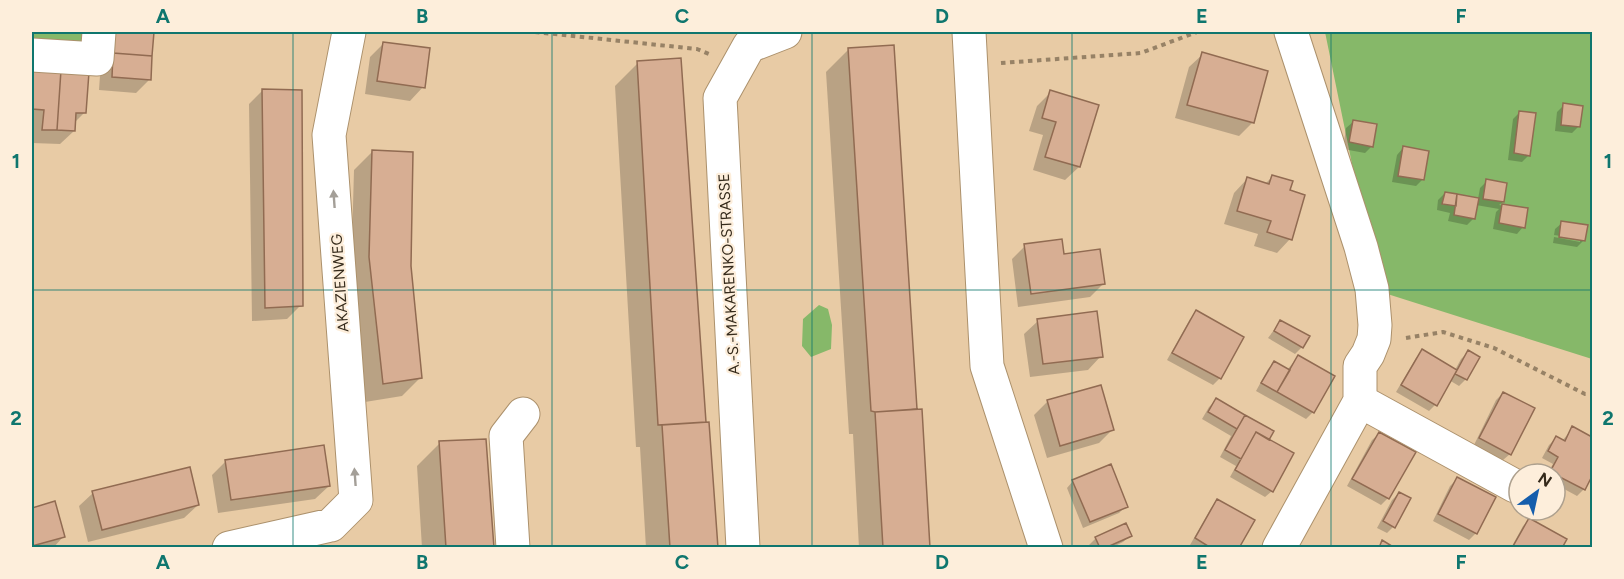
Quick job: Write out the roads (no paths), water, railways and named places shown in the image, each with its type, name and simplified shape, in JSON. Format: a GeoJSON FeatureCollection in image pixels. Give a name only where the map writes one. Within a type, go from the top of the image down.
{"type":"FeatureCollection","features":[{"type":"Feature","properties":{"kind":"street"},"geometry":{"type":"LineString","coordinates":[[32,55],[97,59],[99,32]]}},
{"type":"Feature","properties":{"kind":"street","name":"AKAZIENWEG"},"geometry":{"type":"LineString","coordinates":[[333,536],[356,500],[329,135],[349,32]]}},
{"type":"Feature","properties":{"kind":"street","name":"A.-S.-MAKARENKO-STRASSE"},"geometry":{"type":"LineString","coordinates":[[744,548],[720,98],[748,46],[785,32]]}},
{"type":"Feature","properties":{"kind":"street"},"geometry":{"type":"LineString","coordinates":[[969,32],[987,366],[1046,548]]}},
{"type":"Feature","properties":{"kind":"street"},"geometry":{"type":"LineString","coordinates":[[1280,548],[1360,401],[1367,352],[1376,325],[1372,289],[1361,247],[1291,32]]}},
{"type":"Feature","properties":{"kind":"street"},"geometry":{"type":"LineString","coordinates":[[1360,401],[1507,482]]}},
{"type":"Feature","properties":{"kind":"street"},"geometry":{"type":"LineString","coordinates":[[513,548],[506,436],[523,414]]}},
{"type":"Feature","properties":{"kind":"street"},"geometry":{"type":"LineString","coordinates":[[229,548],[333,536]]}}]}
